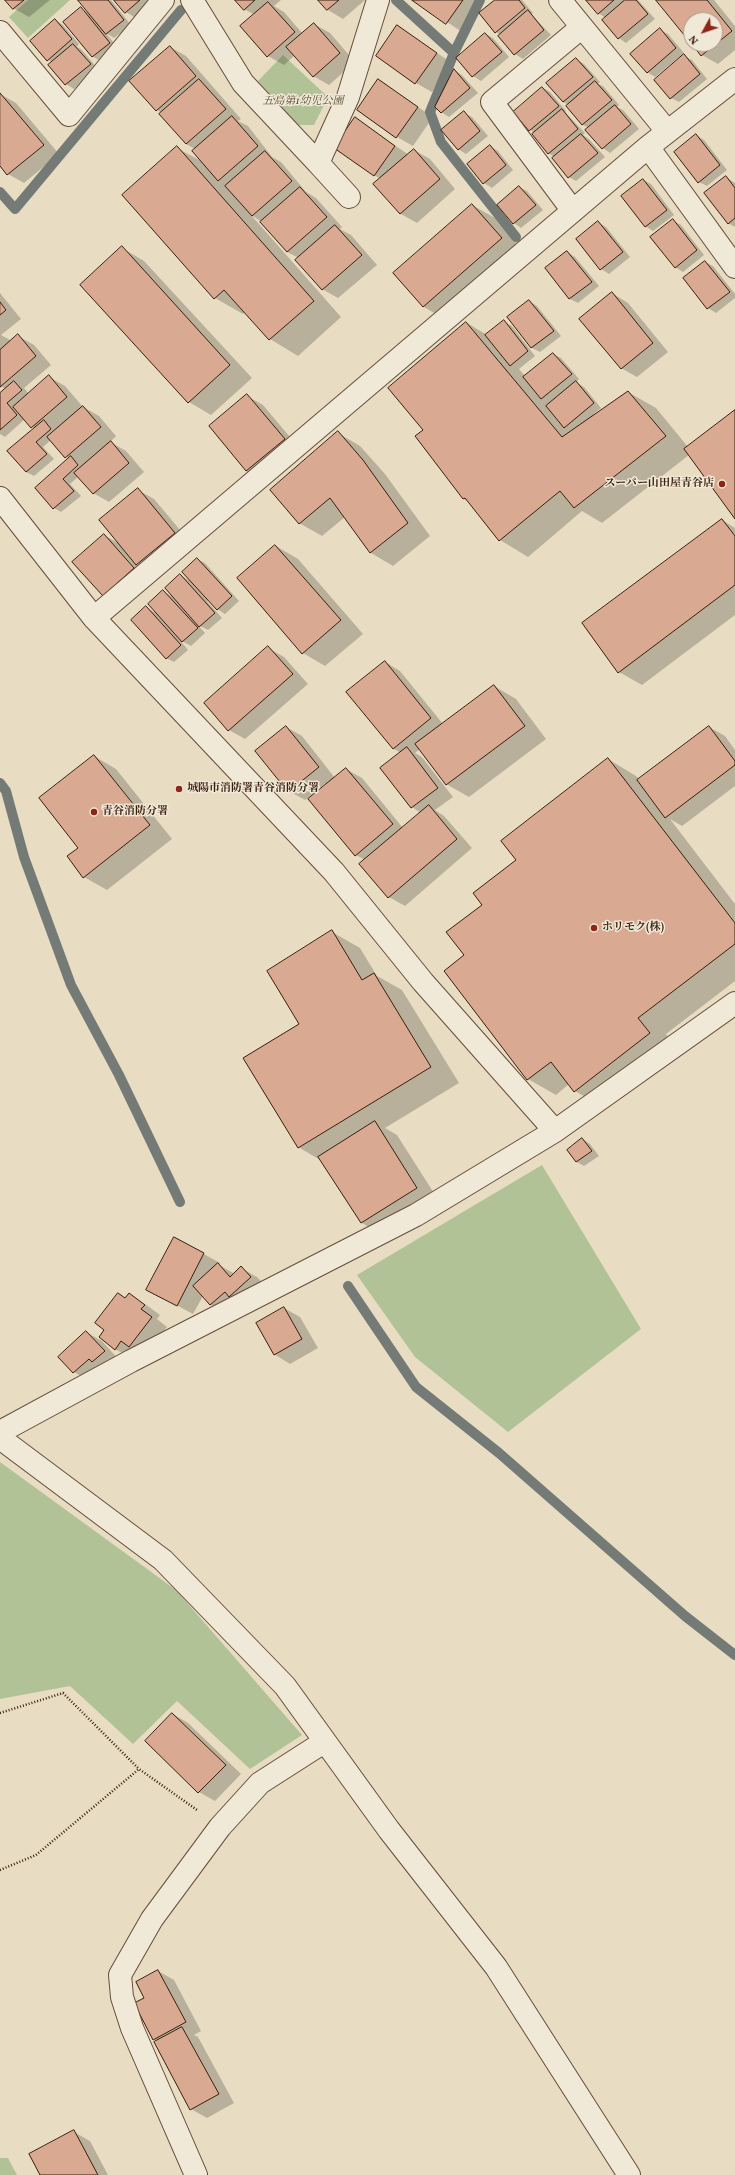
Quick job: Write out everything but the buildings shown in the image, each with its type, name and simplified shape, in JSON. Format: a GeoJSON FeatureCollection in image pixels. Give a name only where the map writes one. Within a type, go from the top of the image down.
{"type":"FeatureCollection","features":[{"type":"Feature","properties":{"kind":"street"},"geometry":{"type":"LineString","coordinates":[[0,32],[69,115],[163,0]]}},
{"type":"Feature","properties":{"kind":"street"},"geometry":{"type":"LineString","coordinates":[[192,0],[243,83],[349,197]]}},
{"type":"Feature","properties":{"kind":"street"},"geometry":{"type":"LineString","coordinates":[[318,163],[348,97],[378,0]]}},
{"type":"Feature","properties":{"kind":"street"},"geometry":{"type":"LineString","coordinates":[[560,0],[667,131]]}},
{"type":"Feature","properties":{"kind":"street"},"geometry":{"type":"LineString","coordinates":[[574,211],[492,102],[582,27]]}},
{"type":"Feature","properties":{"kind":"street"},"geometry":{"type":"LineString","coordinates":[[94,618],[667,131],[735,79]]}},
{"type":"Feature","properties":{"kind":"street"},"geometry":{"type":"LineString","coordinates":[[648,147],[735,267]]}},
{"type":"Feature","properties":{"kind":"street"},"geometry":{"type":"LineString","coordinates":[[0,498],[94,618],[334,872],[423,982],[556,1131]]}},
{"type":"Feature","properties":{"kind":"street"},"geometry":{"type":"LineString","coordinates":[[0,1432],[131,1362],[416,1215],[556,1131],[735,1003]]}},
{"type":"Feature","properties":{"kind":"street"},"geometry":{"type":"LineString","coordinates":[[0,1438],[163,1560],[284,1686],[389,1830],[496,1967],[629,2175]]}},
{"type":"Feature","properties":{"kind":"street"},"geometry":{"type":"LineString","coordinates":[[196,2175],[132,2028],[122,1997],[120,1975],[152,1919],[220,1827],[260,1783],[324,1742]]}},
{"type":"Feature","properties":{"kind":"path"},"geometry":{"type":"LineString","coordinates":[[0,1713],[63,1693],[139,1769],[220,1827]]}},
{"type":"Feature","properties":{"kind":"path"},"geometry":{"type":"LineString","coordinates":[[0,1870],[36,1854],[139,1769]]}},
{"type":"Feature","properties":{"kind":"green space"},"geometry":{"type":"Polygon","coordinates":[[[28,0],[70,0],[28,38],[9,17],[28,0]]]}},
{"type":"Feature","properties":{"kind":"green space","name":"五島第1幼児公園"},"geometry":{"type":"Polygon","coordinates":[[[283,55],[328,97],[314,125],[298,125],[258,81],[283,55]]]}},
{"type":"Feature","properties":{"kind":"green space"},"geometry":{"type":"Polygon","coordinates":[[[542,1165],[641,1329],[508,1432],[415,1357],[357,1275],[542,1165]]]}},
{"type":"Feature","properties":{"kind":"green space"},"geometry":{"type":"Polygon","coordinates":[[[0,1462],[176,1590],[302,1735],[250,1769],[177,1701],[133,1744],[70,1686],[0,1699],[0,1462]]]}},
{"type":"Feature","properties":{"kind":"green space"},"geometry":{"type":"Polygon","coordinates":[[[0,2158],[8,2158],[17,2175],[0,2175],[0,2158]]]}},
{"type":"Feature","properties":{"kind":"waterway"},"geometry":{"type":"LineString","coordinates":[[396,0],[454,53]]}},
{"type":"Feature","properties":{"kind":"waterway"},"geometry":{"type":"LineString","coordinates":[[480,0],[454,53],[430,112],[441,142],[516,237]]}},
{"type":"Feature","properties":{"kind":"waterway"},"geometry":{"type":"LineString","coordinates":[[0,192],[15,209],[181,10]]}},
{"type":"Feature","properties":{"kind":"waterway"},"geometry":{"type":"LineString","coordinates":[[0,783],[6,791],[24,857],[71,985],[119,1075],[180,1202]]}},
{"type":"Feature","properties":{"kind":"waterway"},"geometry":{"type":"LineString","coordinates":[[348,1286],[416,1387],[499,1453],[685,1616],[735,1655]]}},
{"type":"Feature","properties":{"kind":"place","name":"スーパー山田屋青谷店"},"geometry":{"type":"Point","coordinates":[722,484]}},
{"type":"Feature","properties":{"kind":"place","name":"城陽市消防署青谷消防分署"},"geometry":{"type":"Point","coordinates":[179,789]}},
{"type":"Feature","properties":{"kind":"place","name":"青谷消防分署"},"geometry":{"type":"Point","coordinates":[94,812]}},
{"type":"Feature","properties":{"kind":"place","name":"ホリモク(株)"},"geometry":{"type":"Point","coordinates":[594,928]}}]}
